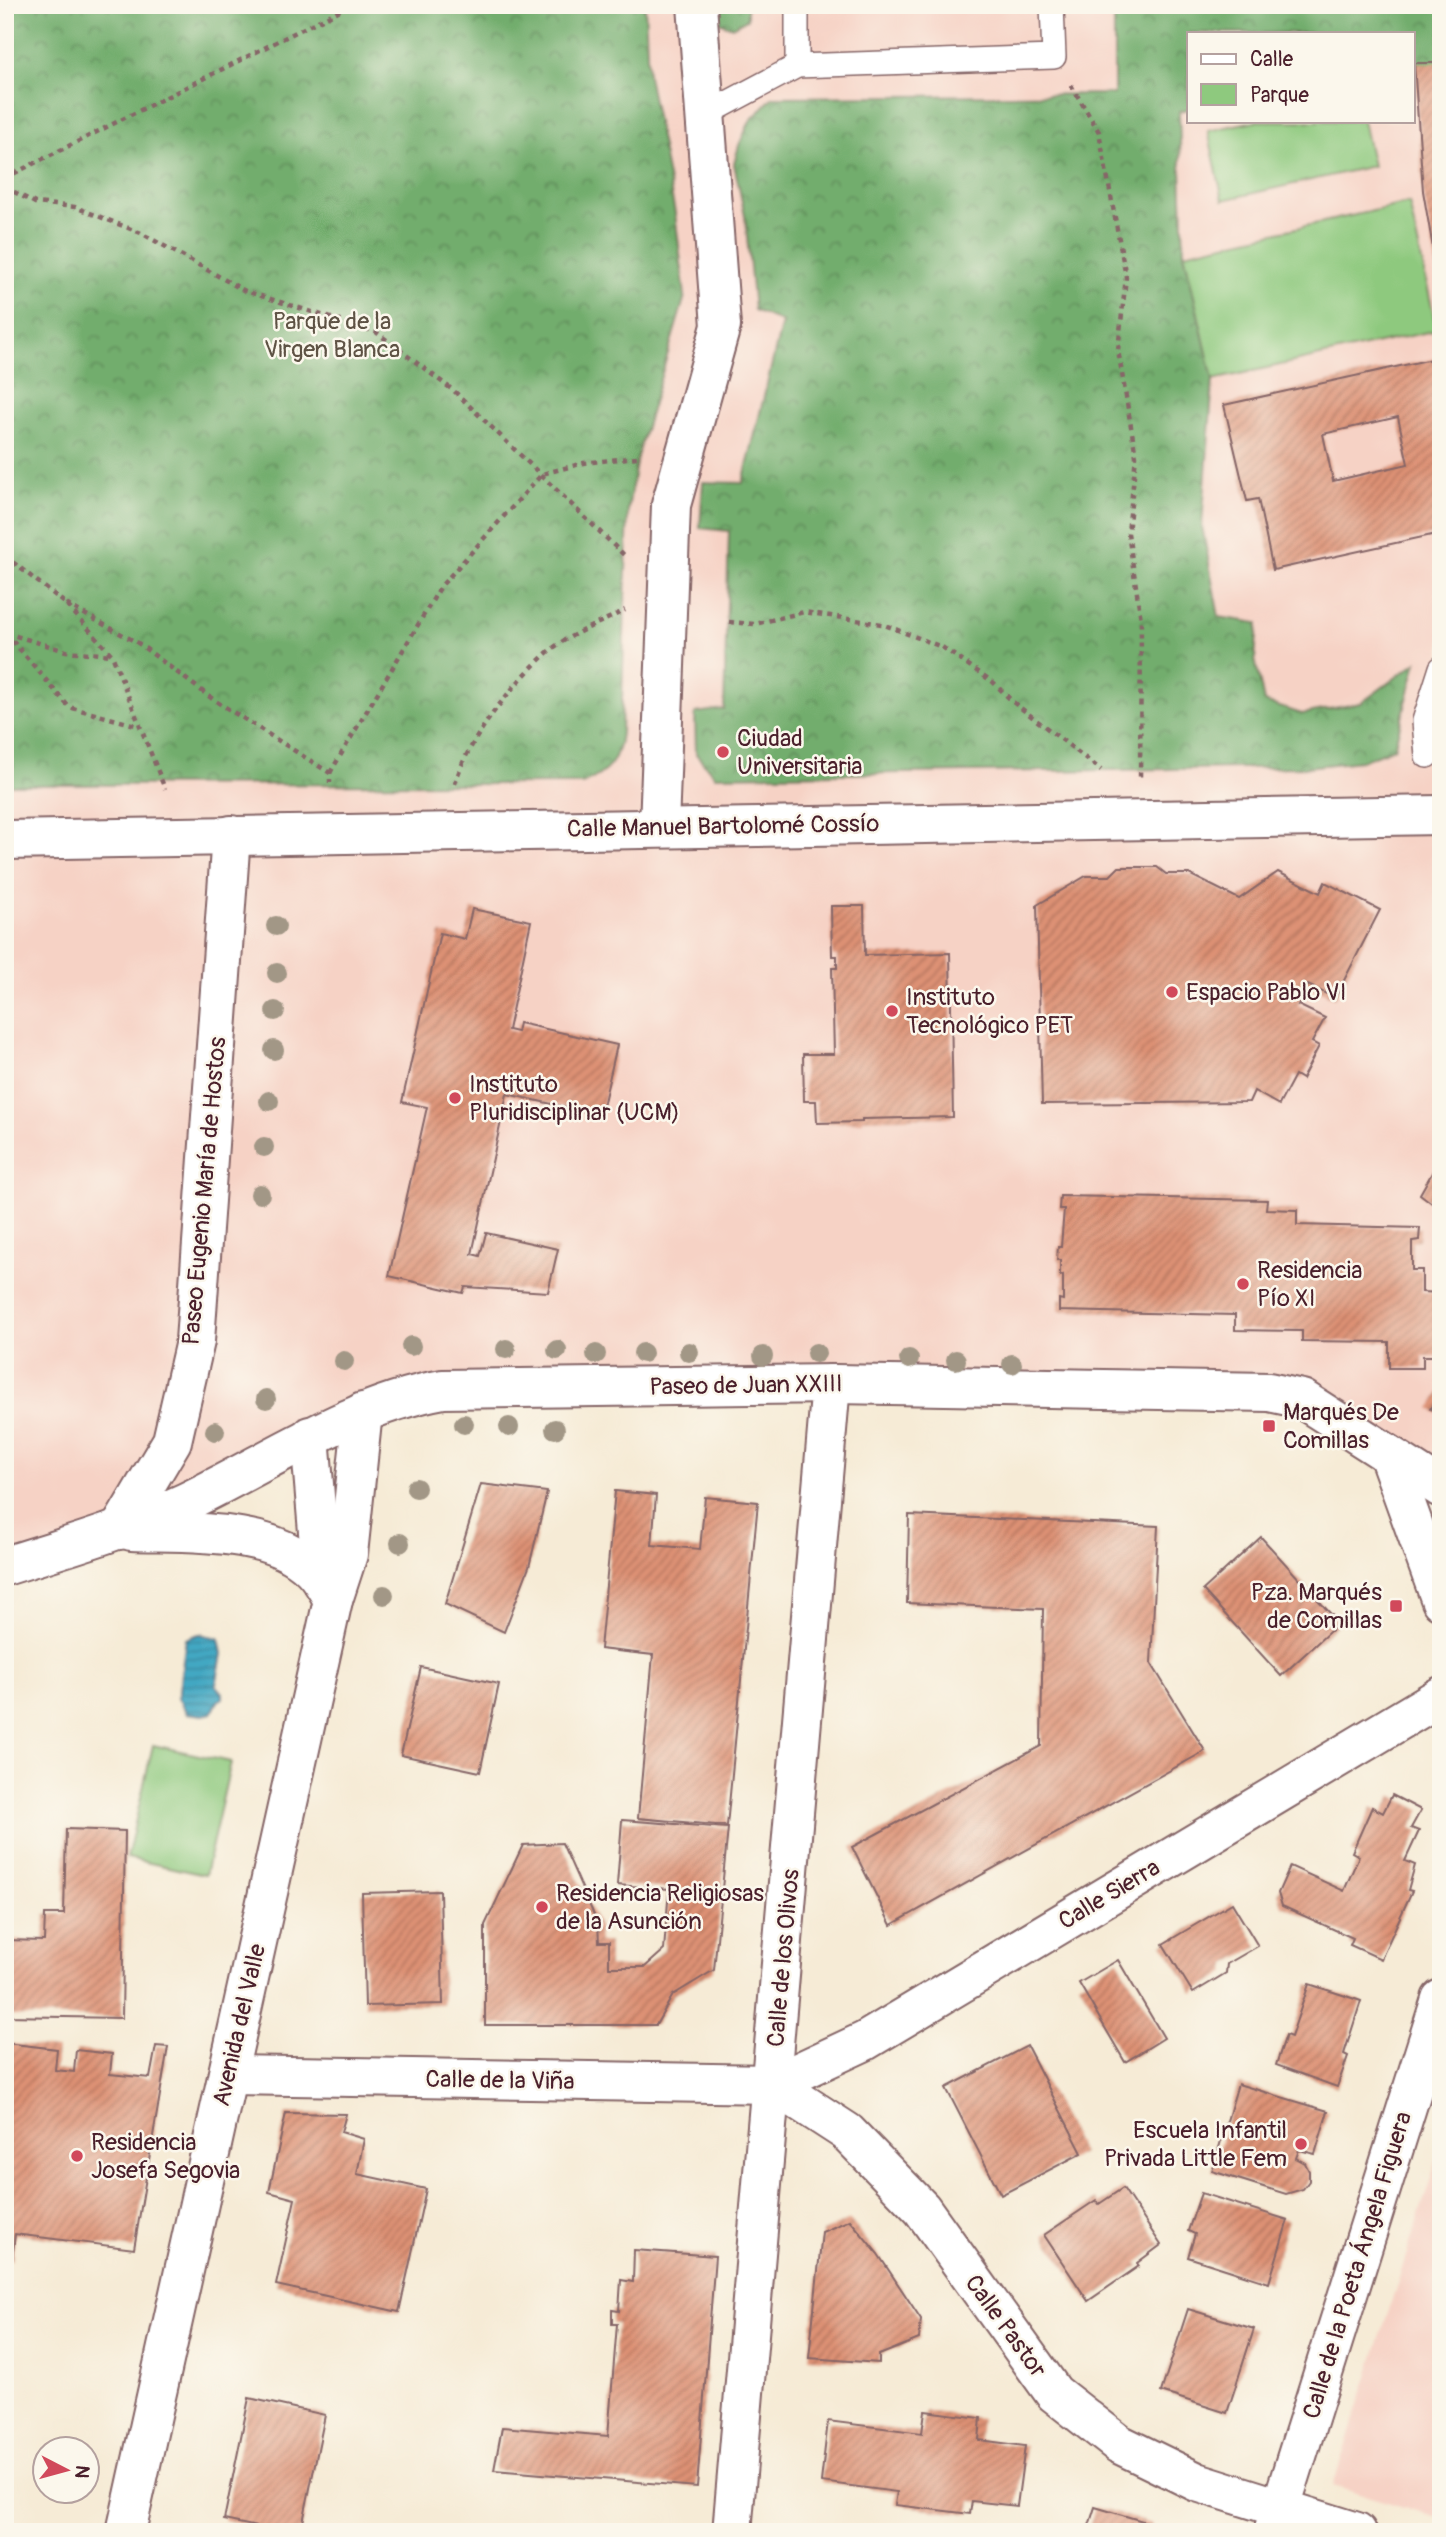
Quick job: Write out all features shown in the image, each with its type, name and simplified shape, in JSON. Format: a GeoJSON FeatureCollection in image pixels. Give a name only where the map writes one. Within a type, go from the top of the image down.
{"type":"FeatureCollection","features":[{"type":"Feature","properties":{"kind":"street"},"geometry":{"type":"LineString","coordinates":[[659,827],[671,505],[721,326],[696,5]]}},
{"type":"Feature","properties":{"kind":"street","name":"Calle Manuel Bartolomé Cossío"},"geometry":{"type":"LineString","coordinates":[[5,840],[1441,815]]}},
{"type":"Feature","properties":{"kind":"street","name":"Paseo Eugenio María de Hostos"},"geometry":{"type":"LineString","coordinates":[[119,1530],[172,1441],[195,1340],[231,835]]}},
{"type":"Feature","properties":{"kind":"street","name":"Paseo de Juan XXIII"},"geometry":{"type":"LineString","coordinates":[[119,1530],[195,1497],[310,1436],[363,1412],[405,1396],[443,1389],[831,1384],[1269,1391],[1302,1399],[1441,1488]]}},
{"type":"Feature","properties":{"kind":"street","name":"Calle de los Olivos"},"geometry":{"type":"LineString","coordinates":[[732,2532],[773,2084],[831,1384]]}},
{"type":"Feature","properties":{"kind":"street","name":"Avenida del Valle"},"geometry":{"type":"LineString","coordinates":[[126,2532],[228,2076],[328,1590],[348,1554],[363,1412]]}},
{"type":"Feature","properties":{"kind":"street","name":"Avenida del Valle"},"geometry":{"type":"LineString","coordinates":[[310,1436],[328,1590]]}},
{"type":"Feature","properties":{"kind":"street"},"geometry":{"type":"LineString","coordinates":[[1388,1454],[1441,1601]]}},
{"type":"Feature","properties":{"kind":"street"},"geometry":{"type":"LineString","coordinates":[[5,1566],[119,1530],[235,1534],[286,1552],[311,1567],[328,1590]]}},
{"type":"Feature","properties":{"kind":"street","name":"Calle Sierra"},"geometry":{"type":"LineString","coordinates":[[773,2084],[865,2041],[1441,1696]]}},
{"type":"Feature","properties":{"kind":"street","name":"Calle de la Poeta Ángela Figuera"},"geometry":{"type":"LineString","coordinates":[[1277,2520],[1441,1999]]}},
{"type":"Feature","properties":{"kind":"street","name":"Calle de la Viña"},"geometry":{"type":"LineString","coordinates":[[228,2076],[773,2084]]}},
{"type":"Feature","properties":{"kind":"street","name":"Calle Pastor"},"geometry":{"type":"LineString","coordinates":[[773,2084],[847,2132],[922,2209],[1054,2393],[1119,2444],[1277,2520],[1357,2532]]}},
{"type":"Feature","properties":{"kind":"lane"},"geometry":{"type":"LineString","coordinates":[[797,5],[797,66]]}},
{"type":"Feature","properties":{"kind":"lane"},"geometry":{"type":"LineString","coordinates":[[703,116],[797,66],[1054,57],[1052,5]]}},
{"type":"Feature","properties":{"kind":"lane"},"geometry":{"type":"LineString","coordinates":[[1427,756],[1424,721],[1441,668]]}},
{"type":"Feature","properties":{"kind":"path"},"geometry":{"type":"LineString","coordinates":[[5,178],[350,5]]}},
{"type":"Feature","properties":{"kind":"path"},"geometry":{"type":"LineString","coordinates":[[1054,57],[1099,132],[1126,277],[1118,350],[1136,456],[1128,533],[1141,620],[1140,782]]}},
{"type":"Feature","properties":{"kind":"path"},"geometry":{"type":"LineString","coordinates":[[5,187],[35,203],[75,207],[141,233],[245,291],[376,332],[454,391],[627,558]]}},
{"type":"Feature","properties":{"kind":"path"},"geometry":{"type":"LineString","coordinates":[[330,783],[330,773],[441,586],[542,474],[584,463],[637,457]]}},
{"type":"Feature","properties":{"kind":"path"},"geometry":{"type":"LineString","coordinates":[[5,556],[66,604],[138,643],[214,700],[330,773]]}},
{"type":"Feature","properties":{"kind":"path"},"geometry":{"type":"LineString","coordinates":[[66,604],[112,656],[165,789]]}},
{"type":"Feature","properties":{"kind":"path"},"geometry":{"type":"LineString","coordinates":[[455,784],[460,766],[499,705],[550,650],[625,610]]}},
{"type":"Feature","properties":{"kind":"path"},"geometry":{"type":"LineString","coordinates":[[729,622],[755,624],[804,612],[882,624],[942,647],[993,682],[1013,702],[1101,770]]}},
{"type":"Feature","properties":{"kind":"path"},"geometry":{"type":"LineString","coordinates":[[6,633],[66,651],[112,656]]}},
{"type":"Feature","properties":{"kind":"path"},"geometry":{"type":"LineString","coordinates":[[6,633],[69,708],[140,726]]}},
{"type":"Feature","properties":{"kind":"shaded area","name":"Ciudad Universitaria"},"geometry":{"type":"Polygon","coordinates":[[[5,5],[1441,5],[1441,1488],[1302,1399],[443,1389],[5,1566],[5,5]]]}},
{"type":"Feature","properties":{"kind":"shaded area"},"geometry":{"type":"Polygon","coordinates":[[[1441,2146],[1441,2518],[1333,2486],[1441,2146]]]}},
{"type":"Feature","properties":{"kind":"green space","name":"Parque de la Virgen Blanca"},"geometry":{"type":"Polygon","coordinates":[[[5,5],[645,5],[648,76],[675,213],[685,296],[637,457],[628,509],[621,733],[617,752],[605,771],[582,784],[5,785],[5,5]]]}},
{"type":"Feature","properties":{"kind":"green space"},"geometry":{"type":"Polygon","coordinates":[[[716,5],[747,5],[747,19],[732,27],[716,21],[716,5]]]}},
{"type":"Feature","properties":{"kind":"green space"},"geometry":{"type":"Polygon","coordinates":[[[1114,5],[1441,5],[1441,65],[1414,63],[1414,32],[1187,32],[1187,109],[1179,111],[1184,253],[1213,380],[1202,526],[1219,617],[1258,623],[1255,659],[1264,702],[1302,714],[1361,703],[1417,662],[1394,748],[1361,761],[1306,767],[715,776],[696,754],[695,713],[724,709],[729,531],[700,528],[703,482],[743,483],[782,322],[754,310],[745,216],[734,164],[750,121],[773,97],[1114,94],[1114,5]]]}},
{"type":"Feature","properties":{"kind":"green space"},"geometry":{"type":"Polygon","coordinates":[[[1249,122],[1363,122],[1373,166],[1223,200],[1208,131],[1249,122]]]}},
{"type":"Feature","properties":{"kind":"green space"},"geometry":{"type":"Polygon","coordinates":[[[1409,203],[1437,330],[1213,380],[1184,253],[1409,203]]]}},
{"type":"Feature","properties":{"kind":"green space"},"geometry":{"type":"Polygon","coordinates":[[[153,1745],[231,1762],[205,1875],[127,1858],[153,1745]]]}},
{"type":"Feature","properties":{"kind":"water"},"geometry":{"type":"Polygon","coordinates":[[[199,1634],[219,1638],[222,1654],[216,1685],[223,1693],[223,1698],[218,1701],[212,1713],[203,1715],[187,1713],[178,1698],[186,1639],[199,1634]]]}},
{"type":"Feature","properties":{"kind":"building"},"geometry":{"type":"Polygon","coordinates":[[[1414,63],[1441,63],[1441,294],[1423,191],[1414,63]]]}},
{"type":"Feature","properties":{"kind":"building"},"geometry":{"type":"Polygon","coordinates":[[[1441,357],[1441,533],[1273,570],[1258,499],[1247,501],[1224,405],[1441,357]],[[1398,417],[1323,434],[1333,481],[1408,464],[1398,417]]]}},
{"type":"Feature","properties":{"kind":"building","name":"Espacio Pablo VI"},"geometry":{"type":"Polygon","coordinates":[[[1119,867],[1157,867],[1166,874],[1189,874],[1239,899],[1278,872],[1320,893],[1325,882],[1380,910],[1335,998],[1308,985],[1298,1005],[1325,1018],[1312,1042],[1319,1046],[1302,1079],[1295,1075],[1279,1105],[1254,1091],[1249,1102],[1042,1104],[1037,905],[1086,876],[1110,876],[1119,867]]]}},
{"type":"Feature","properties":{"kind":"building","name":"Instituto Tecnológico PET"},"geometry":{"type":"Polygon","coordinates":[[[831,906],[864,906],[865,955],[950,953],[953,1117],[817,1123],[816,1101],[804,1101],[803,1054],[834,1054],[832,968],[837,968],[837,956],[832,956],[831,906]]]}},
{"type":"Feature","properties":{"kind":"building","name":"Instituto Pluridisciplinar (UCM)"},"geometry":{"type":"Polygon","coordinates":[[[472,909],[531,921],[508,1030],[517,1032],[519,1023],[617,1045],[601,1115],[507,1094],[472,1254],[480,1256],[486,1233],[558,1249],[548,1292],[465,1287],[463,1293],[389,1276],[427,1107],[402,1102],[440,933],[465,939],[472,909]]]}},
{"type":"Feature","properties":{"kind":"building"},"geometry":{"type":"Polygon","coordinates":[[[1441,1157],[1441,1210],[1420,1194],[1441,1157]]]}},
{"type":"Feature","properties":{"kind":"building","name":"Residencia Pío XI"},"geometry":{"type":"Polygon","coordinates":[[[1060,1196],[1267,1200],[1266,1209],[1297,1210],[1297,1225],[1420,1228],[1419,1240],[1412,1241],[1412,1270],[1422,1270],[1422,1292],[1441,1293],[1439,1356],[1423,1356],[1423,1368],[1389,1368],[1389,1342],[1302,1341],[1302,1331],[1235,1330],[1235,1315],[1059,1311],[1059,1299],[1063,1300],[1063,1275],[1060,1276],[1060,1260],[1057,1260],[1058,1247],[1061,1247],[1064,1209],[1059,1209],[1060,1196]]]}},
{"type":"Feature","properties":{"kind":"building"},"geometry":{"type":"Polygon","coordinates":[[[1441,1391],[1441,1415],[1430,1409],[1441,1391]]]}},
{"type":"Feature","properties":{"kind":"building"},"geometry":{"type":"Polygon","coordinates":[[[481,1484],[547,1492],[529,1567],[504,1632],[445,1604],[481,1484]]]}},
{"type":"Feature","properties":{"kind":"building"},"geometry":{"type":"Polygon","coordinates":[[[615,1491],[656,1495],[652,1545],[700,1549],[705,1497],[758,1502],[727,1826],[638,1818],[653,1655],[600,1649],[615,1491]]]}},
{"type":"Feature","properties":{"kind":"building"},"geometry":{"type":"Polygon","coordinates":[[[909,1515],[1158,1526],[1151,1663],[1205,1751],[891,1925],[852,1847],[1041,1746],[1043,1609],[907,1603],[909,1515]]]}},
{"type":"Feature","properties":{"kind":"building"},"geometry":{"type":"Polygon","coordinates":[[[1261,1537],[1339,1623],[1281,1676],[1203,1590],[1261,1537]]]}},
{"type":"Feature","properties":{"kind":"building"},"geometry":{"type":"Polygon","coordinates":[[[421,1667],[499,1684],[480,1772],[401,1755],[421,1667]]]}},
{"type":"Feature","properties":{"kind":"building"},"geometry":{"type":"Polygon","coordinates":[[[1392,1795],[1421,1810],[1411,1828],[1419,1831],[1405,1861],[1415,1865],[1408,1890],[1412,1891],[1381,1959],[1350,1945],[1353,1938],[1282,1906],[1278,1893],[1290,1866],[1344,1891],[1359,1856],[1352,1852],[1372,1807],[1383,1813],[1392,1795]]]}},
{"type":"Feature","properties":{"kind":"building","name":"Residencia Religiosas de la Asunción"},"geometry":{"type":"Polygon","coordinates":[[[622,1820],[728,1828],[714,1970],[673,1995],[656,2025],[485,2025],[485,1925],[523,1845],[562,1843],[598,1924],[599,1942],[609,1942],[609,1967],[645,1967],[664,1950],[669,1889],[617,1885],[622,1820]]]}},
{"type":"Feature","properties":{"kind":"building"},"geometry":{"type":"Polygon","coordinates":[[[66,1829],[125,1831],[122,2018],[5,2016],[5,1940],[44,1941],[45,1914],[64,1914],[66,1829]]]}},
{"type":"Feature","properties":{"kind":"building"},"geometry":{"type":"Polygon","coordinates":[[[440,1891],[443,2004],[365,2006],[362,1893],[440,1891]]]}},
{"type":"Feature","properties":{"kind":"building"},"geometry":{"type":"Polygon","coordinates":[[[1232,1903],[1258,1946],[1227,1964],[1226,1973],[1193,1993],[1163,1944],[1232,1903]]]}},
{"type":"Feature","properties":{"kind":"building"},"geometry":{"type":"Polygon","coordinates":[[[1118,1960],[1164,2038],[1125,2062],[1079,1983],[1118,1960]]]}},
{"type":"Feature","properties":{"kind":"building"},"geometry":{"type":"Polygon","coordinates":[[[1309,1984],[1361,2001],[1344,2054],[1348,2056],[1337,2087],[1276,2065],[1286,2035],[1291,2037],[1309,1984]]]}},
{"type":"Feature","properties":{"kind":"building","name":"Residencia Josefa Segovia"},"geometry":{"type":"Polygon","coordinates":[[[5,2043],[57,2049],[55,2070],[74,2072],[76,2050],[112,2054],[110,2074],[150,2078],[156,2046],[168,2047],[134,2249],[15,2234],[12,2260],[5,2259],[5,2043]]]}},
{"type":"Feature","properties":{"kind":"building"},"geometry":{"type":"Polygon","coordinates":[[[1027,2046],[1082,2153],[1001,2195],[946,2088],[1027,2046]]]}},
{"type":"Feature","properties":{"kind":"building"},"geometry":{"type":"Polygon","coordinates":[[[1238,2084],[1328,2111],[1315,2154],[1299,2150],[1296,2158],[1305,2163],[1309,2171],[1309,2181],[1303,2189],[1286,2194],[1212,2171],[1238,2084]]]}},
{"type":"Feature","properties":{"kind":"building"},"geometry":{"type":"Polygon","coordinates":[[[286,2113],[346,2114],[341,2132],[364,2139],[357,2174],[426,2189],[399,2312],[276,2285],[295,2199],[269,2192],[286,2113]]]}},
{"type":"Feature","properties":{"kind":"building"},"geometry":{"type":"Polygon","coordinates":[[[1123,2188],[1161,2245],[1137,2263],[1139,2266],[1088,2301],[1044,2235],[1096,2200],[1099,2204],[1123,2188]]]}},
{"type":"Feature","properties":{"kind":"building"},"geometry":{"type":"Polygon","coordinates":[[[1201,2193],[1288,2220],[1269,2283],[1188,2257],[1195,2234],[1188,2231],[1201,2193]]]}},
{"type":"Feature","properties":{"kind":"building"},"geometry":{"type":"Polygon","coordinates":[[[850,2220],[878,2254],[921,2319],[919,2339],[879,2355],[879,2363],[809,2358],[822,2232],[850,2220]]]}},
{"type":"Feature","properties":{"kind":"building"},"geometry":{"type":"Polygon","coordinates":[[[634,2250],[715,2256],[697,2487],[494,2470],[502,2427],[608,2436],[617,2324],[612,2324],[612,2310],[619,2311],[621,2280],[633,2282],[634,2250]]]}},
{"type":"Feature","properties":{"kind":"building"},"geometry":{"type":"Polygon","coordinates":[[[1188,2309],[1254,2329],[1227,2413],[1161,2392],[1188,2309]]]}},
{"type":"Feature","properties":{"kind":"building"},"geometry":{"type":"Polygon","coordinates":[[[249,2398],[325,2415],[301,2532],[280,2532],[224,2520],[249,2398]]]}},
{"type":"Feature","properties":{"kind":"building"},"geometry":{"type":"Polygon","coordinates":[[[925,2411],[981,2418],[979,2440],[1025,2446],[1017,2506],[972,2501],[970,2514],[895,2505],[897,2492],[821,2482],[828,2421],[922,2433],[925,2411]]]}},
{"type":"Feature","properties":{"kind":"building"},"geometry":{"type":"Polygon","coordinates":[[[1095,2507],[1153,2524],[1151,2532],[1087,2532],[1095,2507]]]}},
{"type":"Feature","properties":{"kind":"place","name":"Ciudad Universitaria"},"geometry":{"type":"Point","coordinates":[723,752]}},
{"type":"Feature","properties":{"kind":"place","name":"Espacio Pablo VI"},"geometry":{"type":"Point","coordinates":[1172,992]}},
{"type":"Feature","properties":{"kind":"place","name":"Instituto Tecnológico PET"},"geometry":{"type":"Point","coordinates":[892,1011]}},
{"type":"Feature","properties":{"kind":"place","name":"Instituto Pluridisciplinar (UCM)"},"geometry":{"type":"Point","coordinates":[455,1098]}},
{"type":"Feature","properties":{"kind":"place","name":"Residencia Pío XI"},"geometry":{"type":"Point","coordinates":[1243,1284]}},
{"type":"Feature","properties":{"kind":"place","name":"Marqués De Comillas"},"geometry":{"type":"Point","coordinates":[1269,1426]}},
{"type":"Feature","properties":{"kind":"place","name":"Pza. Marqués de Comillas"},"geometry":{"type":"Point","coordinates":[1396,1606]}},
{"type":"Feature","properties":{"kind":"place","name":"Residencia Religiosas de la Asunción"},"geometry":{"type":"Point","coordinates":[542,1907]}},
{"type":"Feature","properties":{"kind":"place","name":"Escuela Infantil Privada Little Fem"},"geometry":{"type":"Point","coordinates":[1301,2144]}},
{"type":"Feature","properties":{"kind":"place","name":"Residencia Josefa Segovia"},"geometry":{"type":"Point","coordinates":[77,2156]}}]}
